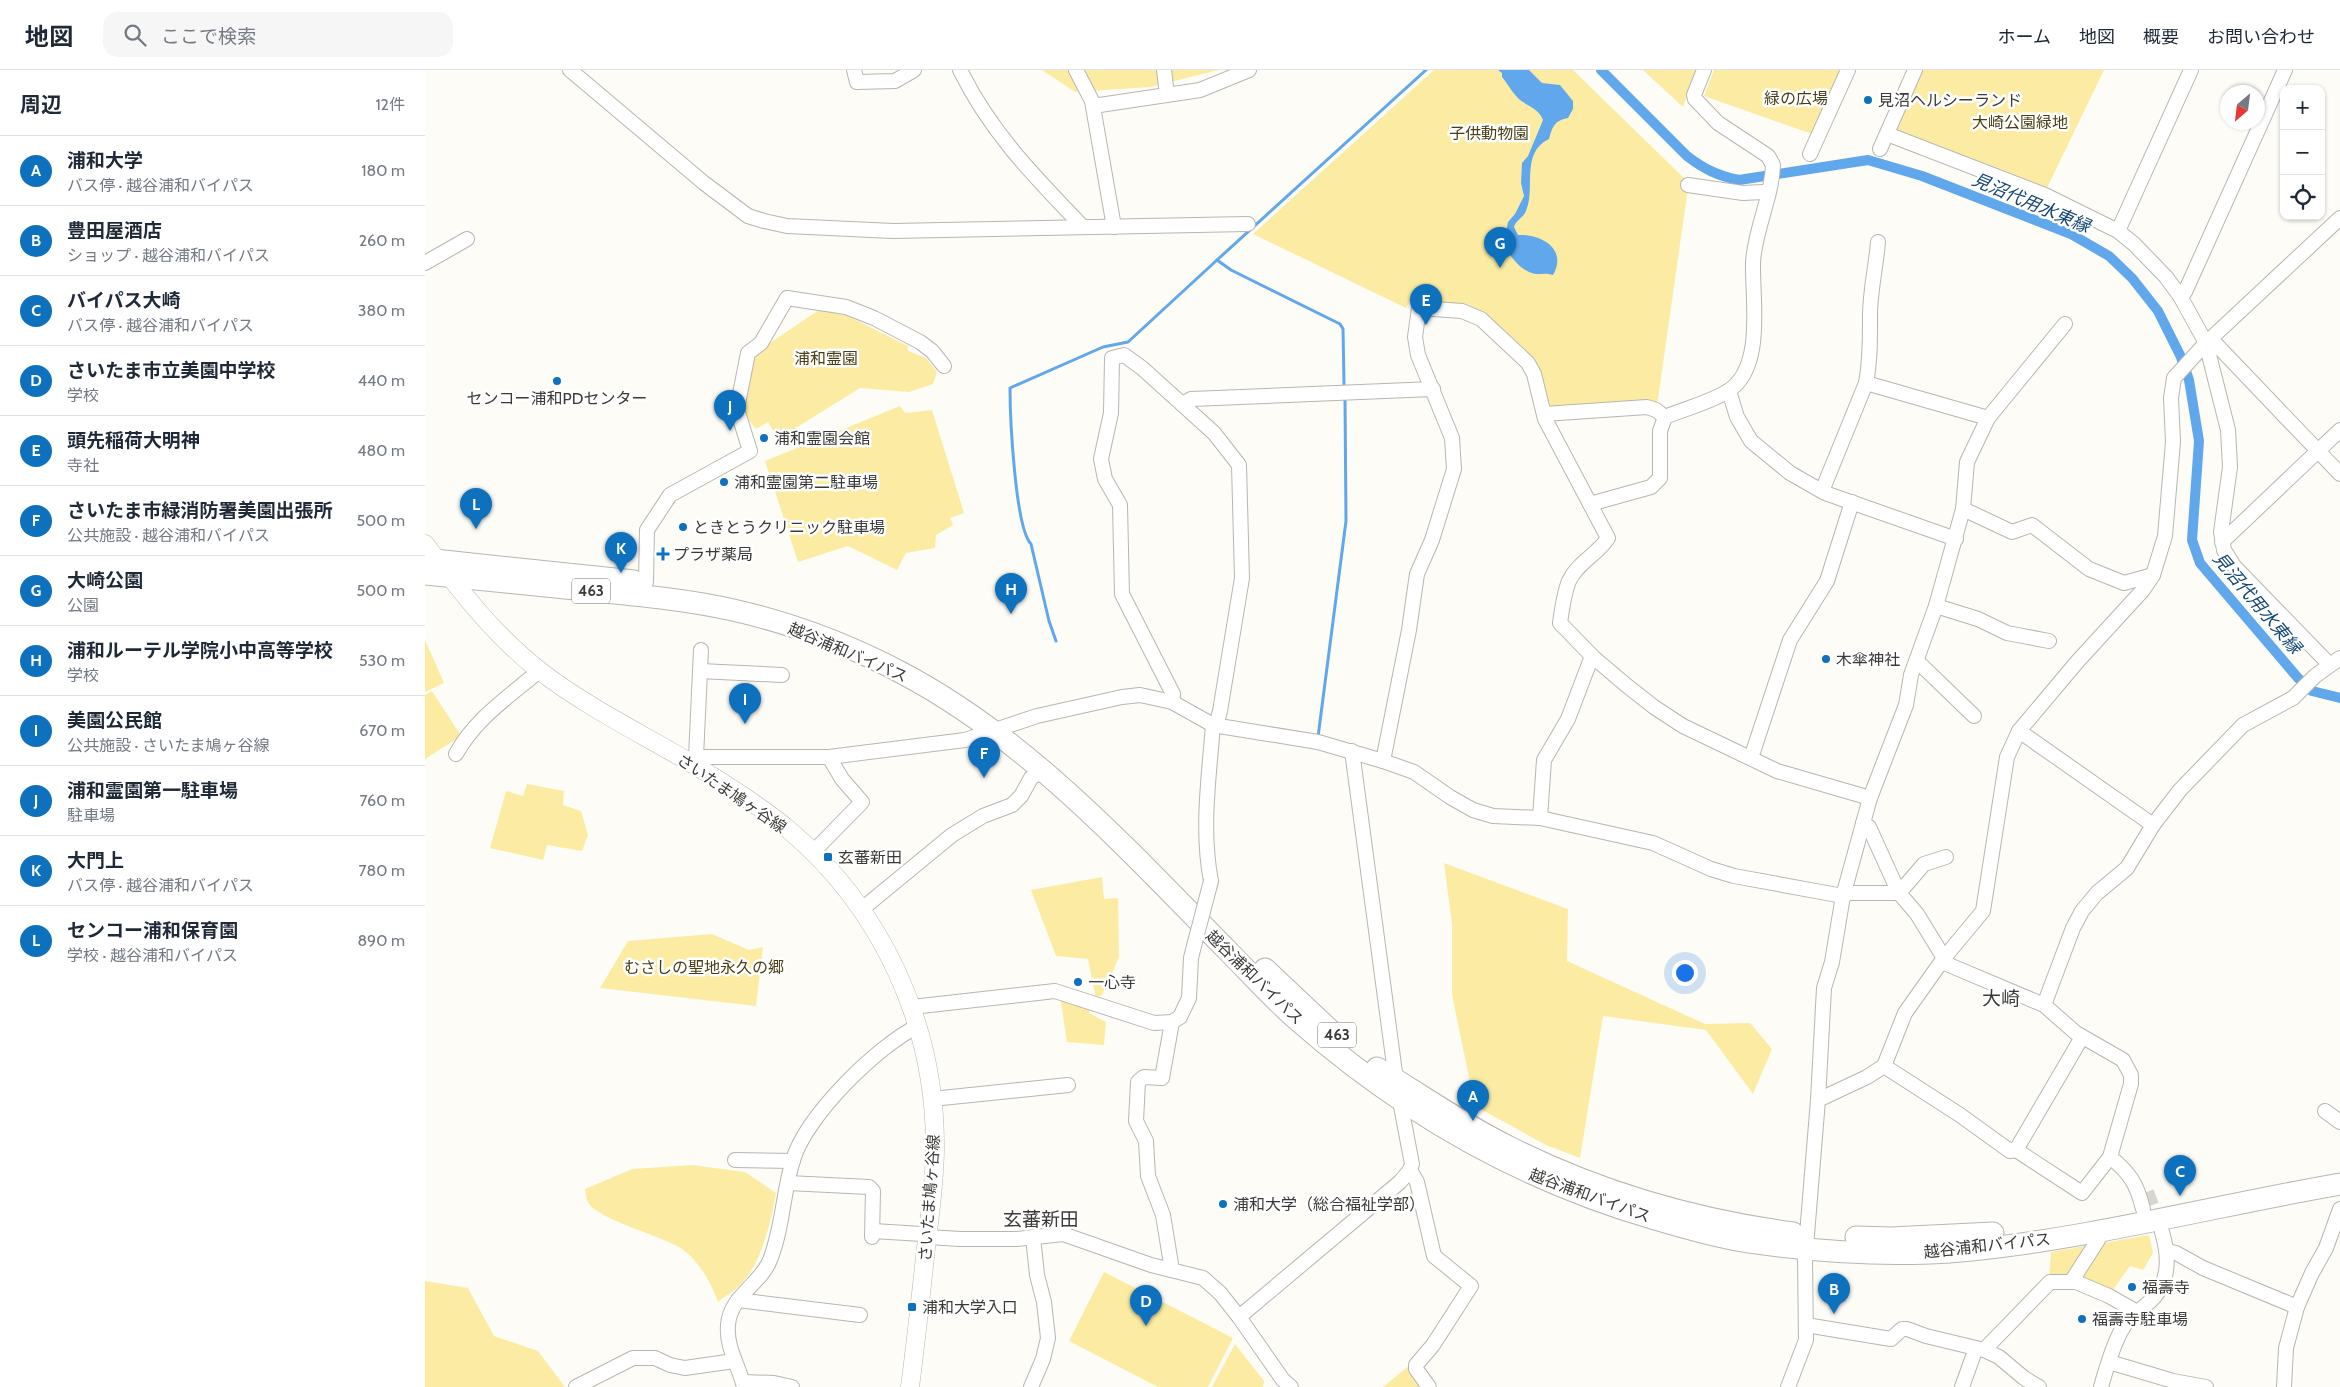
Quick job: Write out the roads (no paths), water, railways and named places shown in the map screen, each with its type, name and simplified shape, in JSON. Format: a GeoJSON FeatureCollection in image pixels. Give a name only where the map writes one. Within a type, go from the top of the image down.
{"type":"FeatureCollection","features":[{"type":"Feature","properties":{"kind":"highway","name":"越谷浦和バイパス"},"geometry":{"type":"LineString","coordinates":[[432,563],[646,582],[747,601],[842,631],[884,648],[947,682],[1003,728],[1043,770],[1093,817],[1293,1016],[1398,1090],[1504,1144],[1584,1180],[1689,1213],[1807,1242],[1957,1236],[2015,1231],[2151,1214],[2340,1184]]}},
{"type":"Feature","properties":{"kind":"highway","name":"越谷浦和バイパス"},"geometry":{"type":"LineString","coordinates":[[432,563],[667,598],[731,610],[780,622],[859,653],[905,674],[1034,743],[1089,792],[1189,895],[1332,1032],[1373,1065],[1398,1090]]}},
{"type":"Feature","properties":{"kind":"highway","name":"越谷浦和バイパス"},"geometry":{"type":"LineString","coordinates":[[2151,1214],[2340,1171]]}},
{"type":"Feature","properties":{"kind":"main road","name":"さいたま鳩ヶ谷線"},"geometry":{"type":"LineString","coordinates":[[432,563],[492,629],[538,670],[591,705],[694,761],[766,812],[813,852],[861,909],[887,947],[918,1026],[932,1099],[935,1147],[910,1387]]}},
{"type":"Feature","properties":{"kind":"street"},"geometry":{"type":"LineString","coordinates":[[570,70],[703,183],[748,216],[756,219],[787,226],[893,231],[1248,224]]}},
{"type":"Feature","properties":{"kind":"street"},"geometry":{"type":"LineString","coordinates":[[854,70],[857,82],[895,80],[914,70]]}},
{"type":"Feature","properties":{"kind":"street"},"geometry":{"type":"LineString","coordinates":[[960,70],[991,125],[1015,156],[1083,227]]}},
{"type":"Feature","properties":{"kind":"street"},"geometry":{"type":"LineString","coordinates":[[1076,70],[1093,106],[1114,227]]}},
{"type":"Feature","properties":{"kind":"street"},"geometry":{"type":"LineString","coordinates":[[1164,70],[1167,95]]}},
{"type":"Feature","properties":{"kind":"street"},"geometry":{"type":"LineString","coordinates":[[1093,106],[1200,90],[1249,70]]}},
{"type":"Feature","properties":{"kind":"street"},"geometry":{"type":"LineString","coordinates":[[1590,504],[1651,488],[1657,483],[1660,478],[1660,431],[1665,417],[1729,391],[1741,380],[1751,360],[1754,302],[1753,260],[1770,162],[1719,123],[1695,99],[1694,95],[1704,70]]}},
{"type":"Feature","properties":{"kind":"street"},"geometry":{"type":"LineString","coordinates":[[1810,154],[1848,70]]}},
{"type":"Feature","properties":{"kind":"street"},"geometry":{"type":"LineString","coordinates":[[1880,150],[1915,70]]}},
{"type":"Feature","properties":{"kind":"street"},"geometry":{"type":"LineString","coordinates":[[2118,231],[2191,70]]}},
{"type":"Feature","properties":{"kind":"street"},"geometry":{"type":"LineString","coordinates":[[2181,296],[2185,292],[2285,70]]}},
{"type":"Feature","properties":{"kind":"street"},"geometry":{"type":"LineString","coordinates":[[1887,134],[2045,194],[2118,231],[2150,260],[2181,296],[2209,341],[2340,474]]}},
{"type":"Feature","properties":{"kind":"street"},"geometry":{"type":"LineString","coordinates":[[1688,185],[1743,193],[1766,189]]}},
{"type":"Feature","properties":{"kind":"street"},"geometry":{"type":"LineString","coordinates":[[1818,1100],[1867,1077],[1884,1066],[1905,1014],[1943,960],[1983,911],[2007,757],[2019,731],[2077,662],[2143,590],[2153,575],[2165,536],[2173,442],[2173,381],[2209,341],[2340,218]]}},
{"type":"Feature","properties":{"kind":"street"},"geometry":{"type":"LineString","coordinates":[[425,263],[467,239]]}},
{"type":"Feature","properties":{"kind":"street"},"geometry":{"type":"LineString","coordinates":[[1822,491],[1866,383],[1870,365],[1871,338],[1869,320],[1879,242]]}},
{"type":"Feature","properties":{"kind":"street"},"geometry":{"type":"LineString","coordinates":[[646,582],[647,530],[670,495],[750,451],[737,409],[749,353],[761,343],[787,298],[846,307],[874,318],[920,342],[944,366]]}},
{"type":"Feature","properties":{"kind":"street"},"geometry":{"type":"LineString","coordinates":[[1383,761],[1409,630],[1417,574],[1433,540],[1454,469],[1452,438],[1418,355],[1415,337],[1419,308],[1462,311],[1481,319],[1527,363],[1534,374],[1544,414],[1608,538],[1601,549],[1577,569],[1570,580],[1560,622],[1592,656],[1654,708],[1683,726],[1777,770],[1871,798]]}},
{"type":"Feature","properties":{"kind":"street"},"geometry":{"type":"LineString","coordinates":[[1788,1387],[1806,1340],[1807,1242],[1824,988],[1832,962],[1843,896],[1863,823],[1906,706],[1917,660],[1956,539],[1963,509],[1967,462],[1989,418],[2065,324]]}},
{"type":"Feature","properties":{"kind":"street"},"geometry":{"type":"LineString","coordinates":[[2044,1005],[2073,928],[2082,911],[2097,893],[2127,868],[2153,824],[2180,790],[2243,725],[2293,698],[2311,679],[2335,662],[2234,566],[2224,550],[2221,532],[2230,467],[2230,444],[2209,341]]}},
{"type":"Feature","properties":{"kind":"street"},"geometry":{"type":"LineString","coordinates":[[912,1007],[1055,991],[1154,1023],[1172,1022],[1180,1017],[1189,998],[1191,958],[1211,881],[1206,855],[1205,831],[1214,725],[1220,711],[1242,578],[1239,465],[1214,433],[1142,368],[1124,355],[1112,358],[1111,413],[1101,459],[1105,479],[1120,505],[1122,594],[1173,694],[1172,702]]}},
{"type":"Feature","properties":{"kind":"street"},"geometry":{"type":"LineString","coordinates":[[1866,383],[1989,418]]}},
{"type":"Feature","properties":{"kind":"street"},"geometry":{"type":"LineString","coordinates":[[1182,404],[1191,400],[1433,390]]}},
{"type":"Feature","properties":{"kind":"street"},"geometry":{"type":"LineString","coordinates":[[1729,391],[1737,417],[1751,441],[1790,473],[1822,491],[1956,539]]}},
{"type":"Feature","properties":{"kind":"street"},"geometry":{"type":"LineString","coordinates":[[1544,414],[1647,407],[1657,410],[1665,417]]}},
{"type":"Feature","properties":{"kind":"street"},"geometry":{"type":"LineString","coordinates":[[2222,542],[2340,430]]}},
{"type":"Feature","properties":{"kind":"street"},"geometry":{"type":"LineString","coordinates":[[1751,758],[1790,640],[1827,581],[1852,502]]}},
{"type":"Feature","properties":{"kind":"street"},"geometry":{"type":"LineString","coordinates":[[1963,509],[2012,532],[2031,525],[2089,569],[2124,582],[2153,575]]}},
{"type":"Feature","properties":{"kind":"street"},"geometry":{"type":"LineString","coordinates":[[1935,606],[1978,619],[2007,633],[2049,641]]}},
{"type":"Feature","properties":{"kind":"street"},"geometry":{"type":"LineString","coordinates":[[701,650],[694,761],[829,757],[965,740],[1037,716],[1122,697],[1140,695],[1172,702],[1214,725],[1318,742],[1383,761],[1414,772],[1450,797],[1473,810],[1493,816],[1540,818],[1653,842],[1711,869],[1734,876],[1843,896],[1849,893],[1899,893],[1924,864],[1946,856]]}},
{"type":"Feature","properties":{"kind":"street"},"geometry":{"type":"LineString","coordinates":[[1540,818],[1544,760],[1568,718],[1592,656]]}},
{"type":"Feature","properties":{"kind":"street"},"geometry":{"type":"LineString","coordinates":[[1917,660],[1974,716]]}},
{"type":"Feature","properties":{"kind":"street"},"geometry":{"type":"LineString","coordinates":[[456,754],[470,732],[538,670]]}},
{"type":"Feature","properties":{"kind":"street"},"geometry":{"type":"LineString","coordinates":[[700,671],[782,675]]}},
{"type":"Feature","properties":{"kind":"street"},"geometry":{"type":"LineString","coordinates":[[2019,731],[2153,824]]}},
{"type":"Feature","properties":{"kind":"street"},"geometry":{"type":"LineString","coordinates":[[1239,1317],[1401,1182],[1410,1170],[1411,1164],[1405,1117],[1398,1090],[1353,751]]}},
{"type":"Feature","properties":{"kind":"street"},"geometry":{"type":"LineString","coordinates":[[813,852],[862,802],[842,779],[829,757]]}},
{"type":"Feature","properties":{"kind":"street"},"geometry":{"type":"LineString","coordinates":[[861,909],[952,835],[983,816],[1012,805],[1021,796],[1031,778],[1043,770]]}},
{"type":"Feature","properties":{"kind":"street"},"geometry":{"type":"LineString","coordinates":[[1863,823],[1869,827],[1899,893],[1917,914],[1943,960],[2044,1005],[2082,1037],[2123,1060],[2131,1075],[2131,1084],[2111,1154],[2082,1193],[2016,1150],[2010,1151],[1960,1114],[1884,1066]]}},
{"type":"Feature","properties":{"kind":"street"},"geometry":{"type":"LineString","coordinates":[[1172,1022],[1162,1078],[1143,1077],[1138,1082],[1136,1121],[1147,1141],[1148,1176],[1163,1215],[1172,1270]]}},
{"type":"Feature","properties":{"kind":"street"},"geometry":{"type":"LineString","coordinates":[[792,1387],[774,1383],[744,1385],[734,1361],[728,1325],[737,1300],[761,1277],[770,1261],[779,1230],[793,1161],[808,1126],[832,1098],[889,1044],[918,1026]]}},
{"type":"Feature","properties":{"kind":"street"},"geometry":{"type":"LineString","coordinates":[[2016,1150],[2082,1037]]}},
{"type":"Feature","properties":{"kind":"street"},"geometry":{"type":"LineString","coordinates":[[932,1099],[1068,1085]]}},
{"type":"Feature","properties":{"kind":"street"},"geometry":{"type":"LineString","coordinates":[[2325,1111],[2340,1122]]}},
{"type":"Feature","properties":{"kind":"street"},"geometry":{"type":"LineString","coordinates":[[2101,1387],[2123,1326],[2142,1308],[2164,1280],[2168,1251],[2134,1182],[2127,1171],[2111,1154]]}},
{"type":"Feature","properties":{"kind":"street"},"geometry":{"type":"LineString","coordinates":[[735,1160],[793,1161]]}},
{"type":"Feature","properties":{"kind":"street"},"geometry":{"type":"LineString","coordinates":[[1410,1170],[1417,1182],[1434,1256],[1471,1286],[1433,1345],[1416,1365],[1416,1369],[1429,1387]]}},
{"type":"Feature","properties":{"kind":"street"},"geometry":{"type":"LineString","coordinates":[[788,1183],[869,1187],[873,1191],[873,1234],[922,1234],[927,1237],[960,1239],[1033,1237],[1063,1234],[1151,1265],[1203,1278],[1220,1292],[1239,1317],[1284,1385]]}},
{"type":"Feature","properties":{"kind":"street"},"geometry":{"type":"LineString","coordinates":[[2284,1387],[2286,1348],[2297,1307],[2312,1273],[2326,1248],[2340,1210]]}},
{"type":"Feature","properties":{"kind":"street"},"geometry":{"type":"LineString","coordinates":[[2142,1308],[2156,1280],[2160,1266],[2159,1248],[2151,1214]]}},
{"type":"Feature","properties":{"kind":"street"},"geometry":{"type":"LineString","coordinates":[[1031,1387],[1043,1359],[1048,1338],[1044,1302],[1037,1275],[1033,1237]]}},
{"type":"Feature","properties":{"kind":"street"},"geometry":{"type":"LineString","coordinates":[[2071,1282],[2098,1240]]}},
{"type":"Feature","properties":{"kind":"street"},"geometry":{"type":"LineString","coordinates":[[2168,1251],[2176,1252],[2203,1268],[2297,1307]]}},
{"type":"Feature","properties":{"kind":"street"},"geometry":{"type":"LineString","coordinates":[[1962,1387],[1980,1349],[2050,1282],[2071,1282],[2142,1308]]}},
{"type":"Feature","properties":{"kind":"street"},"geometry":{"type":"LineString","coordinates":[[737,1300],[860,1314]]}},
{"type":"Feature","properties":{"kind":"street"},"geometry":{"type":"LineString","coordinates":[[1806,1325],[1891,1339],[1902,1329],[1907,1329],[1926,1336],[1980,1349],[1999,1357],[2023,1378],[2039,1387]]}},
{"type":"Feature","properties":{"kind":"street"},"geometry":{"type":"LineString","coordinates":[[576,1387],[633,1358],[655,1358],[670,1365],[685,1368],[734,1361]]}},
{"type":"Feature","properties":{"kind":"street"},"geometry":{"type":"LineString","coordinates":[[2109,1362],[2173,1381],[2206,1387]]}},
{"type":"Feature","properties":{"kind":"water"},"geometry":{"type":"Polygon","coordinates":[[[1498,70],[1529,70],[1542,83],[1560,85],[1573,101],[1573,109],[1568,118],[1560,120],[1555,125],[1549,139],[1540,145],[1535,153],[1530,172],[1529,202],[1525,213],[1514,227],[1518,235],[1527,235],[1543,240],[1555,251],[1557,266],[1553,275],[1536,274],[1525,270],[1503,245],[1508,222],[1515,214],[1524,196],[1521,183],[1522,163],[1528,156],[1543,120],[1536,110],[1517,98],[1502,77],[1502,73],[1498,70]]]}},
{"type":"Feature","properties":{"kind":"waterway"},"geometry":{"type":"LineString","coordinates":[[1344,384],[1343,329],[1340,324],[1231,270],[1217,260],[1426,70]]}},
{"type":"Feature","properties":{"kind":"waterway","name":"見沼代用水東縁"},"geometry":{"type":"LineString","coordinates":[[1601,70],[1687,156],[1718,174],[1739,180],[1868,160],[1922,176],[2071,234],[2109,256],[2132,278],[2158,311],[2181,357],[2189,380],[2199,441],[2192,540],[2200,563],[2298,678],[2312,691],[2340,698]]}},
{"type":"Feature","properties":{"kind":"waterway"},"geometry":{"type":"LineString","coordinates":[[1056,641],[1049,621],[1031,544],[1021,517],[1017,495],[1010,388],[1103,347],[1128,342],[1217,260]]}},
{"type":"Feature","properties":{"kind":"waterway"},"geometry":{"type":"LineString","coordinates":[[1318,737],[1346,521],[1345,398]]}},
{"type":"Feature","properties":{"kind":"tunnel"},"geometry":{"type":"LineString","coordinates":[[2147,1192],[2160,1227]]}},
{"type":"Feature","properties":{"kind":"place","name":"見沼ヘルシーランド"},"geometry":{"type":"Point","coordinates":[1868,100]}},
{"type":"Feature","properties":{"kind":"place","name":"大崎公園"},"geometry":{"type":"Point","coordinates":[1500,268]}},
{"type":"Feature","properties":{"kind":"place","name":"頭先稲荷大明神"},"geometry":{"type":"Point","coordinates":[1426,325]}},
{"type":"Feature","properties":{"kind":"place","name":"センコー浦和PDセンター"},"geometry":{"type":"Point","coordinates":[557,381]}},
{"type":"Feature","properties":{"kind":"place","name":"浦和霊園第一駐車場"},"geometry":{"type":"Point","coordinates":[730,431]}},
{"type":"Feature","properties":{"kind":"place","name":"浦和霊園会館"},"geometry":{"type":"Point","coordinates":[764,438]}},
{"type":"Feature","properties":{"kind":"place","name":"浦和霊園第二駐車場"},"geometry":{"type":"Point","coordinates":[724,482]}},
{"type":"Feature","properties":{"kind":"place","name":"ときとうクリニック駐車場"},"geometry":{"type":"Point","coordinates":[683,527]}},
{"type":"Feature","properties":{"kind":"place","name":"センコー浦和保育園"},"geometry":{"type":"Point","coordinates":[476,529]}},
{"type":"Feature","properties":{"kind":"place","name":"プラザ薬局"},"geometry":{"type":"Point","coordinates":[663,554]}},
{"type":"Feature","properties":{"kind":"place","name":"大門上"},"geometry":{"type":"Point","coordinates":[621,573]}},
{"type":"Feature","properties":{"kind":"place","name":"浦和ルーテル学院小中高等学校"},"geometry":{"type":"Point","coordinates":[1011,614]}},
{"type":"Feature","properties":{"kind":"place","name":"木傘神社"},"geometry":{"type":"Point","coordinates":[1826,659]}},
{"type":"Feature","properties":{"kind":"place","name":"美園公民館"},"geometry":{"type":"Point","coordinates":[745,724]}},
{"type":"Feature","properties":{"kind":"place","name":"さいたま市緑消防署美園出張所"},"geometry":{"type":"Point","coordinates":[984,778]}},
{"type":"Feature","properties":{"kind":"place","name":"玄蕃新田"},"geometry":{"type":"Point","coordinates":[828,857]}},
{"type":"Feature","properties":{"kind":"place","name":"一心寺"},"geometry":{"type":"Point","coordinates":[1078,982]}},
{"type":"Feature","properties":{"kind":"place","name":"浦和大学"},"geometry":{"type":"Point","coordinates":[1473,1121]}},
{"type":"Feature","properties":{"kind":"place","name":"バイパス大崎"},"geometry":{"type":"Point","coordinates":[2180,1196]}},
{"type":"Feature","properties":{"kind":"place","name":"浦和大学（総合福祉学部）"},"geometry":{"type":"Point","coordinates":[1223,1204]}},
{"type":"Feature","properties":{"kind":"place","name":"福壽寺"},"geometry":{"type":"Point","coordinates":[2132,1287]}},
{"type":"Feature","properties":{"kind":"place","name":"浦和大学入口"},"geometry":{"type":"Point","coordinates":[912,1307]}},
{"type":"Feature","properties":{"kind":"place","name":"豊田屋酒店"},"geometry":{"type":"Point","coordinates":[1834,1314]}},
{"type":"Feature","properties":{"kind":"place","name":"福壽寺駐車場"},"geometry":{"type":"Point","coordinates":[2082,1319]}},
{"type":"Feature","properties":{"kind":"place","name":"さいたま市立美園中学校"},"geometry":{"type":"Point","coordinates":[1146,1326]}},
{"type":"Feature","properties":{"kind":"district","name":"大崎"},"geometry":{"type":"Point","coordinates":[2001,998]}},
{"type":"Feature","properties":{"kind":"district","name":"玄蕃新田"},"geometry":{"type":"Point","coordinates":[1041,1219]}},
{"type":"Feature","properties":{"kind":"park label","name":"緑の広場"},"geometry":{"type":"Point","coordinates":[1796,98]}},
{"type":"Feature","properties":{"kind":"park label","name":"大崎公園緑地"},"geometry":{"type":"Point","coordinates":[2020,122]}},
{"type":"Feature","properties":{"kind":"park label","name":"子供動物園"},"geometry":{"type":"Point","coordinates":[1489,133]}},
{"type":"Feature","properties":{"kind":"park label","name":"浦和霊園"},"geometry":{"type":"Point","coordinates":[826,358]}},
{"type":"Feature","properties":{"kind":"park label","name":"むさしの聖地永久の郷"},"geometry":{"type":"Point","coordinates":[704,967]}}]}
